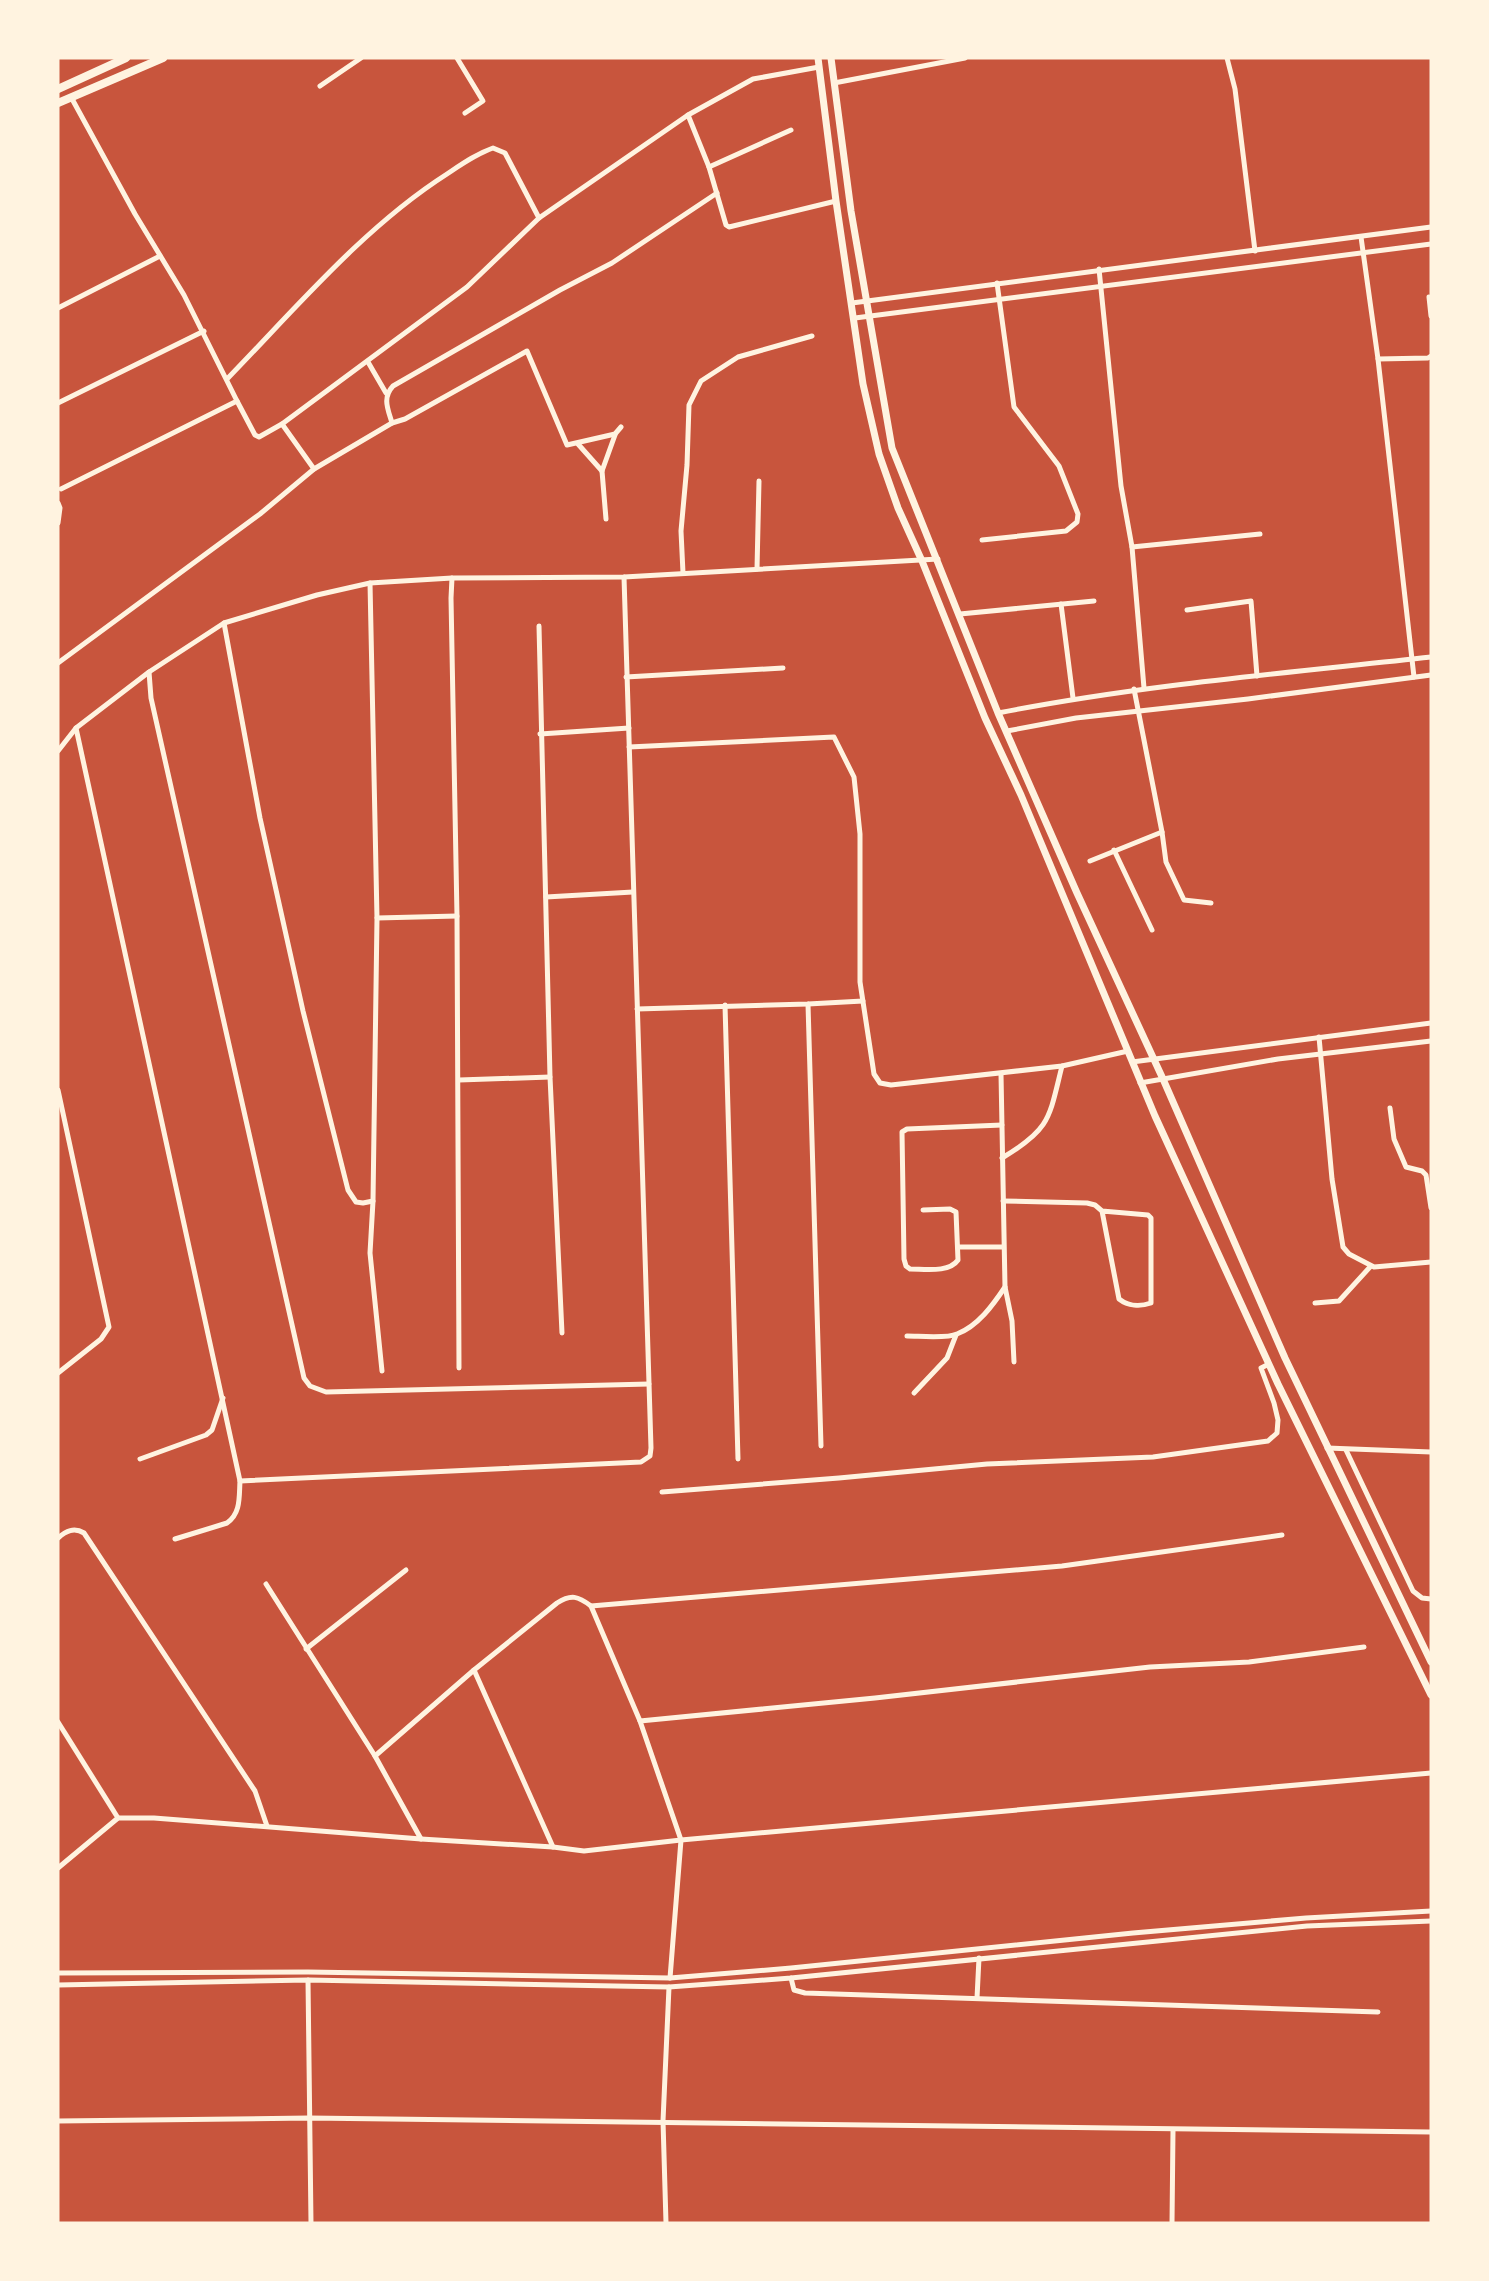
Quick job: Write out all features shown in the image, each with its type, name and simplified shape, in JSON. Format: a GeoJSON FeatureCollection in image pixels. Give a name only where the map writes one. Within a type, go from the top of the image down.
{"type":"FeatureCollection","features":[{"type":"Feature","properties":{"kind":"main road"},"geometry":{"type":"LineString","coordinates":[[58,89],[126,58]]}},
{"type":"Feature","properties":{"kind":"main road"},"geometry":{"type":"LineString","coordinates":[[58,103],[163,58]]}},
{"type":"Feature","properties":{"kind":"main road"},"geometry":{"type":"LineString","coordinates":[[818,58],[863,384],[879,454],[898,508],[1140,1083],[1336,1505],[1431,1695]]}},
{"type":"Feature","properties":{"kind":"main road"},"geometry":{"type":"LineString","coordinates":[[831,58],[865,301],[892,448],[998,713],[1082,905],[1154,1058],[1285,1358],[1431,1662]]}},
{"type":"Feature","properties":{"kind":"street"},"geometry":{"type":"LineString","coordinates":[[320,86],[361,58]]}},
{"type":"Feature","properties":{"kind":"street"},"geometry":{"type":"LineString","coordinates":[[457,58],[483,101],[465,113]]}},
{"type":"Feature","properties":{"kind":"street"},"geometry":{"type":"LineString","coordinates":[[834,83],[965,58]]}},
{"type":"Feature","properties":{"kind":"street"},"geometry":{"type":"LineString","coordinates":[[1227,58],[1235,89],[1255,251]]}},
{"type":"Feature","properties":{"kind":"street"},"geometry":{"type":"LineString","coordinates":[[71,97],[204,331],[237,401],[259,438],[368,362],[467,287],[539,218],[688,115],[753,79],[819,67]]}},
{"type":"Feature","properties":{"kind":"street"},"geometry":{"type":"LineString","coordinates":[[688,115],[709,167],[726,225],[729,227],[836,201]]}},
{"type":"Feature","properties":{"kind":"street"},"geometry":{"type":"LineString","coordinates":[[709,167],[790,130]]}},
{"type":"Feature","properties":{"kind":"street"},"geometry":{"type":"LineString","coordinates":[[228,379],[376,228],[424,188],[478,153],[493,148],[505,153],[539,218]]}},
{"type":"Feature","properties":{"kind":"street"},"geometry":{"type":"LineString","coordinates":[[386,393],[393,386],[612,263],[716,193]]}},
{"type":"Feature","properties":{"kind":"street"},"geometry":{"type":"LineString","coordinates":[[852,303],[1431,227]]}},
{"type":"Feature","properties":{"kind":"street"},"geometry":{"type":"LineString","coordinates":[[1361,237],[1378,359],[1414,677]]}},
{"type":"Feature","properties":{"kind":"street"},"geometry":{"type":"LineString","coordinates":[[855,318],[1431,244]]}},
{"type":"Feature","properties":{"kind":"street"},"geometry":{"type":"LineString","coordinates":[[58,308],[160,256]]}},
{"type":"Feature","properties":{"kind":"street"},"geometry":{"type":"LineString","coordinates":[[1099,269],[1121,486],[1132,547],[1144,688]]}},
{"type":"Feature","properties":{"kind":"street"},"geometry":{"type":"LineString","coordinates":[[982,540],[1066,531],[1077,522],[1078,514],[1059,466],[1014,407],[997,283]]}},
{"type":"Feature","properties":{"kind":"street"},"geometry":{"type":"LineString","coordinates":[[1430,296],[1431,316]]}},
{"type":"Feature","properties":{"kind":"street"},"geometry":{"type":"LineString","coordinates":[[58,403],[204,331]]}},
{"type":"Feature","properties":{"kind":"street"},"geometry":{"type":"LineString","coordinates":[[683,573],[681,531],[687,465],[688,405],[701,381],[738,357],[812,336]]}},
{"type":"Feature","properties":{"kind":"street"},"geometry":{"type":"LineString","coordinates":[[58,663],[260,513],[314,468],[527,351],[567,445],[615,434]]}},
{"type":"Feature","properties":{"kind":"street"},"geometry":{"type":"LineString","coordinates":[[1378,359],[1431,356]]}},
{"type":"Feature","properties":{"kind":"street"},"geometry":{"type":"LineString","coordinates":[[368,362],[386,393],[392,423]]}},
{"type":"Feature","properties":{"kind":"street"},"geometry":{"type":"LineString","coordinates":[[61,489],[237,401]]}},
{"type":"Feature","properties":{"kind":"street"},"geometry":{"type":"LineString","coordinates":[[282,424],[314,468]]}},
{"type":"Feature","properties":{"kind":"street"},"geometry":{"type":"LineString","coordinates":[[606,519],[602,471],[615,434],[621,427]]}},
{"type":"Feature","properties":{"kind":"street"},"geometry":{"type":"LineString","coordinates":[[578,444],[602,471]]}},
{"type":"Feature","properties":{"kind":"street"},"geometry":{"type":"LineString","coordinates":[[757,569],[758,481]]}},
{"type":"Feature","properties":{"kind":"street"},"geometry":{"type":"LineString","coordinates":[[58,503],[58,523]]}},
{"type":"Feature","properties":{"kind":"street"},"geometry":{"type":"LineString","coordinates":[[1132,547],[1260,534]]}},
{"type":"Feature","properties":{"kind":"street"},"geometry":{"type":"LineString","coordinates":[[58,751],[76,728],[149,672],[224,624],[317,595],[370,583],[452,578],[624,577],[938,559]]}},
{"type":"Feature","properties":{"kind":"street"},"geometry":{"type":"LineString","coordinates":[[240,1481],[641,1462],[650,1456],[624,577]]}},
{"type":"Feature","properties":{"kind":"street"},"geometry":{"type":"LineString","coordinates":[[452,578],[459,1080],[459,1368]]}},
{"type":"Feature","properties":{"kind":"street"},"geometry":{"type":"LineString","coordinates":[[370,583],[377,918],[370,1253],[382,1371]]}},
{"type":"Feature","properties":{"kind":"street"},"geometry":{"type":"LineString","coordinates":[[960,614],[1094,601]]}},
{"type":"Feature","properties":{"kind":"street"},"geometry":{"type":"LineString","coordinates":[[1187,610],[1251,601],[1257,676]]}},
{"type":"Feature","properties":{"kind":"street"},"geometry":{"type":"LineString","coordinates":[[1061,604],[1073,698]]}},
{"type":"Feature","properties":{"kind":"street"},"geometry":{"type":"LineString","coordinates":[[224,624],[269,857],[303,1011],[348,1190],[356,1202],[373,1201]]}},
{"type":"Feature","properties":{"kind":"street"},"geometry":{"type":"LineString","coordinates":[[539,626],[550,1077],[562,1333]]}},
{"type":"Feature","properties":{"kind":"street"},"geometry":{"type":"LineString","coordinates":[[998,713],[1073,698],[1144,688],[1431,657]]}},
{"type":"Feature","properties":{"kind":"street"},"geometry":{"type":"LineString","coordinates":[[625,677],[783,668]]}},
{"type":"Feature","properties":{"kind":"street"},"geometry":{"type":"LineString","coordinates":[[149,672],[151,698],[304,1378],[310,1386],[326,1392],[649,1384]]}},
{"type":"Feature","properties":{"kind":"street"},"geometry":{"type":"LineString","coordinates":[[1007,731],[1138,710],[1248,699],[1431,675]]}},
{"type":"Feature","properties":{"kind":"street"},"geometry":{"type":"LineString","coordinates":[[1134,690],[1166,862],[1184,900],[1211,903]]}},
{"type":"Feature","properties":{"kind":"street"},"geometry":{"type":"LineString","coordinates":[[76,728],[240,1481],[237,1512],[233,1519],[176,1539]]}},
{"type":"Feature","properties":{"kind":"street"},"geometry":{"type":"LineString","coordinates":[[540,734],[629,728]]}},
{"type":"Feature","properties":{"kind":"street"},"geometry":{"type":"LineString","coordinates":[[629,747],[834,737],[854,777],[860,834],[860,982],[874,1074],[880,1083],[891,1085],[1001,1074],[1062,1066],[1128,1051]]}},
{"type":"Feature","properties":{"kind":"street"},"geometry":{"type":"LineString","coordinates":[[1090,861],[1162,832]]}},
{"type":"Feature","properties":{"kind":"street"},"geometry":{"type":"LineString","coordinates":[[1114,850],[1152,930]]}},
{"type":"Feature","properties":{"kind":"street"},"geometry":{"type":"LineString","coordinates":[[546,897],[633,892]]}},
{"type":"Feature","properties":{"kind":"street"},"geometry":{"type":"LineString","coordinates":[[377,918],[457,916]]}},
{"type":"Feature","properties":{"kind":"street"},"geometry":{"type":"LineString","coordinates":[[637,1009],[863,1001]]}},
{"type":"Feature","properties":{"kind":"street"},"geometry":{"type":"LineString","coordinates":[[808,1004],[821,1446]]}},
{"type":"Feature","properties":{"kind":"street"},"geometry":{"type":"LineString","coordinates":[[725,1005],[738,1459]]}},
{"type":"Feature","properties":{"kind":"street"},"geometry":{"type":"LineString","coordinates":[[1132,1062],[1431,1023]]}},
{"type":"Feature","properties":{"kind":"street"},"geometry":{"type":"LineString","coordinates":[[1318,1037],[1332,1179],[1343,1247],[1370,1267],[1431,1262]]}},
{"type":"Feature","properties":{"kind":"street"},"geometry":{"type":"LineString","coordinates":[[1140,1083],[1320,1054],[1431,1041]]}},
{"type":"Feature","properties":{"kind":"street"},"geometry":{"type":"LineString","coordinates":[[1002,1158],[1029,1142],[1048,1119],[1062,1066]]}},
{"type":"Feature","properties":{"kind":"street"},"geometry":{"type":"LineString","coordinates":[[1001,1074],[1003,1247],[1014,1362]]}},
{"type":"Feature","properties":{"kind":"street"},"geometry":{"type":"LineString","coordinates":[[459,1080],[550,1077]]}},
{"type":"Feature","properties":{"kind":"street"},"geometry":{"type":"LineString","coordinates":[[58,1090],[109,1327],[102,1339],[58,1373]]}},
{"type":"Feature","properties":{"kind":"street"},"geometry":{"type":"LineString","coordinates":[[1390,1108],[1394,1139],[1406,1167],[1422,1171],[1426,1175],[1431,1209]]}},
{"type":"Feature","properties":{"kind":"street"},"geometry":{"type":"LineString","coordinates":[[923,1210],[950,1209],[956,1212],[958,1260],[949,1268],[910,1269],[906,1266],[902,1132],[907,1129],[1002,1125]]}},
{"type":"Feature","properties":{"kind":"street"},"geometry":{"type":"LineString","coordinates":[[1003,1201],[1087,1203],[1102,1211],[1145,1214],[1151,1218],[1151,1303],[1135,1306],[1124,1303],[1119,1298],[1102,1211]]}},
{"type":"Feature","properties":{"kind":"street"},"geometry":{"type":"LineString","coordinates":[[958,1247],[1003,1247]]}},
{"type":"Feature","properties":{"kind":"street"},"geometry":{"type":"LineString","coordinates":[[1315,1303],[1339,1301],[1370,1267]]}},
{"type":"Feature","properties":{"kind":"street"},"geometry":{"type":"LineString","coordinates":[[906,1336],[956,1335],[993,1306],[1005,1287]]}},
{"type":"Feature","properties":{"kind":"street"},"geometry":{"type":"LineString","coordinates":[[914,1392],[947,1358],[956,1335]]}},
{"type":"Feature","properties":{"kind":"street"},"geometry":{"type":"LineString","coordinates":[[662,1492],[839,1479],[987,1464],[1153,1457],[1268,1441],[1277,1433],[1278,1420],[1261,1368],[1269,1364]]}},
{"type":"Feature","properties":{"kind":"street"},"geometry":{"type":"LineString","coordinates":[[140,1459],[212,1430],[223,1397]]}},
{"type":"Feature","properties":{"kind":"street"},"geometry":{"type":"LineString","coordinates":[[1327,1448],[1431,1452]]}},
{"type":"Feature","properties":{"kind":"street"},"geometry":{"type":"LineString","coordinates":[[1346,1450],[1413,1591],[1422,1598],[1431,1599]]}},
{"type":"Feature","properties":{"kind":"street"},"geometry":{"type":"LineString","coordinates":[[58,1538],[71,1530],[84,1533],[255,1791],[267,1826]]}},
{"type":"Feature","properties":{"kind":"street"},"geometry":{"type":"LineString","coordinates":[[591,1606],[1062,1566],[1282,1535]]}},
{"type":"Feature","properties":{"kind":"street"},"geometry":{"type":"LineString","coordinates":[[306,1649],[406,1570]]}},
{"type":"Feature","properties":{"kind":"street"},"geometry":{"type":"LineString","coordinates":[[266,1584],[376,1756],[421,1839]]}},
{"type":"Feature","properties":{"kind":"street"},"geometry":{"type":"LineString","coordinates":[[376,1756],[474,1670],[564,1599],[572,1596],[580,1598],[591,1606],[640,1721],[681,1840],[670,1978]]}},
{"type":"Feature","properties":{"kind":"street"},"geometry":{"type":"LineString","coordinates":[[640,1721],[1150,1667],[1249,1662],[1364,1647]]}},
{"type":"Feature","properties":{"kind":"street"},"geometry":{"type":"LineString","coordinates":[[474,1670],[553,1847]]}},
{"type":"Feature","properties":{"kind":"street"},"geometry":{"type":"LineString","coordinates":[[58,1722],[118,1818]]}},
{"type":"Feature","properties":{"kind":"street"},"geometry":{"type":"LineString","coordinates":[[58,1868],[118,1818],[142,1817],[596,1851],[681,1840],[1431,1773]]}},
{"type":"Feature","properties":{"kind":"street"},"geometry":{"type":"LineString","coordinates":[[58,1973],[670,1978],[1133,1933],[1431,1911]]}},
{"type":"Feature","properties":{"kind":"street"},"geometry":{"type":"LineString","coordinates":[[1398,1913],[1399,1922]]}},
{"type":"Feature","properties":{"kind":"street"},"geometry":{"type":"LineString","coordinates":[[58,1985],[308,1980],[669,1987],[791,1978],[1281,1928],[1431,1921]]}},
{"type":"Feature","properties":{"kind":"street"},"geometry":{"type":"LineString","coordinates":[[977,1998],[979,1958]]}},
{"type":"Feature","properties":{"kind":"street"},"geometry":{"type":"LineString","coordinates":[[166,1983],[167,1972]]}},
{"type":"Feature","properties":{"kind":"street"},"geometry":{"type":"LineString","coordinates":[[791,1978],[794,1990],[799,1993],[1378,2012]]}},
{"type":"Feature","properties":{"kind":"street"},"geometry":{"type":"LineString","coordinates":[[308,1980],[311,2223]]}},
{"type":"Feature","properties":{"kind":"street"},"geometry":{"type":"LineString","coordinates":[[666,2223],[663,2121],[669,1987]]}},
{"type":"Feature","properties":{"kind":"street"},"geometry":{"type":"LineString","coordinates":[[58,2122],[309,2119],[663,2121],[1431,2132]]}},
{"type":"Feature","properties":{"kind":"street"},"geometry":{"type":"LineString","coordinates":[[1172,2223],[1173,2130]]}}]}
